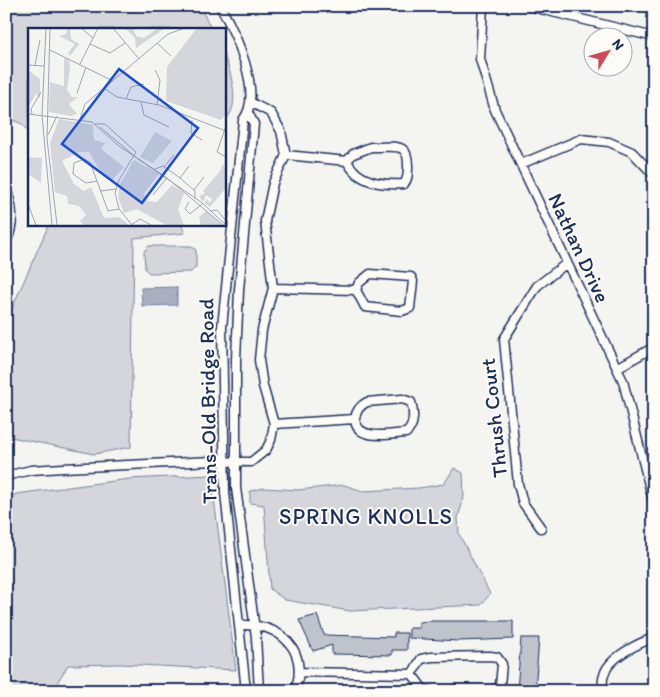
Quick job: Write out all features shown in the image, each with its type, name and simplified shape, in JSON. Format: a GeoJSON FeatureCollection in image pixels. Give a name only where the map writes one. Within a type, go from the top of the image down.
{"type":"FeatureCollection","features":[{"type":"Feature","properties":{"kind":"street","name":"Trans-Old Bridge Road"},"geometry":{"type":"LineString","coordinates":[[220,6],[242,54],[250,102],[248,113],[243,120],[222,327],[228,529],[246,691]]}},
{"type":"Feature","properties":{"kind":"street","name":"Nathan Drive"},"geometry":{"type":"LineString","coordinates":[[483,6],[480,59],[495,110],[623,381],[654,505]]}},
{"type":"Feature","properties":{"kind":"street"},"geometry":{"type":"LineString","coordinates":[[528,6],[654,38]]}},
{"type":"Feature","properties":{"kind":"street"},"geometry":{"type":"LineString","coordinates":[[564,6],[566,16]]}},
{"type":"Feature","properties":{"kind":"street"},"geometry":{"type":"LineString","coordinates":[[6,476],[31,470],[63,468],[251,462],[260,457],[271,440],[274,424],[263,386],[259,360],[262,330],[273,288],[265,221],[273,183],[286,155],[281,131],[271,113],[250,102]]}},
{"type":"Feature","properties":{"kind":"street","name":"Trans-Old Bridge Road"},"geometry":{"type":"LineString","coordinates":[[248,113],[254,124],[239,290],[236,359],[236,488],[255,624],[259,691]]}},
{"type":"Feature","properties":{"kind":"street"},"geometry":{"type":"LineString","coordinates":[[520,164],[581,139],[609,142],[632,152],[654,176]]}},
{"type":"Feature","properties":{"kind":"street"},"geometry":{"type":"LineString","coordinates":[[286,155],[347,161],[360,178],[368,181],[399,184],[407,181],[408,154],[401,148],[371,147],[353,154],[347,161]]}},
{"type":"Feature","properties":{"kind":"street"},"geometry":{"type":"LineString","coordinates":[[6,187],[14,210],[11,233],[6,243]]}},
{"type":"Feature","properties":{"kind":"street","name":"Thrush Court"},"geometry":{"type":"LineString","coordinates":[[540,528],[523,503],[518,484],[504,339],[537,286],[567,263]]}},
{"type":"Feature","properties":{"kind":"street"},"geometry":{"type":"LineString","coordinates":[[370,274],[407,275],[413,281],[412,304],[407,310],[370,308],[361,302],[356,290],[359,283],[370,274]]}},
{"type":"Feature","properties":{"kind":"street"},"geometry":{"type":"LineString","coordinates":[[273,288],[356,290]]}},
{"type":"Feature","properties":{"kind":"street"},"geometry":{"type":"LineString","coordinates":[[617,368],[654,347]]}},
{"type":"Feature","properties":{"kind":"street"},"geometry":{"type":"LineString","coordinates":[[407,400],[413,406],[412,424],[406,434],[371,435],[363,432],[355,419],[357,412],[367,402],[407,400]]}},
{"type":"Feature","properties":{"kind":"street"},"geometry":{"type":"LineString","coordinates":[[274,424],[355,419]]}},
{"type":"Feature","properties":{"kind":"street"},"geometry":{"type":"LineString","coordinates":[[240,625],[255,624],[267,626],[280,634],[292,650],[299,672],[295,691]]}},
{"type":"Feature","properties":{"kind":"street"},"geometry":{"type":"LineString","coordinates":[[602,691],[604,673],[613,663],[639,643],[654,638]]}},
{"type":"Feature","properties":{"kind":"street"},"geometry":{"type":"LineString","coordinates":[[412,674],[421,659],[431,657],[497,657],[502,664],[501,681],[500,686],[493,691]]}},
{"type":"Feature","properties":{"kind":"street"},"geometry":{"type":"LineString","coordinates":[[299,672],[412,674]]}},
{"type":"Feature","properties":{"kind":"street"},"geometry":{"type":"LineString","coordinates":[[412,674],[422,689],[429,691]]}},
{"type":"Feature","properties":{"kind":"shaded area"},"geometry":{"type":"Polygon","coordinates":[[[6,6],[200,6],[211,28],[28,28],[28,132],[22,124],[6,117],[6,6]]]}},
{"type":"Feature","properties":{"kind":"shaded area"},"geometry":{"type":"Polygon","coordinates":[[[225,58],[232,80],[234,99],[229,115],[225,120],[225,58]]]}},
{"type":"Feature","properties":{"kind":"shaded area"},"geometry":{"type":"Polygon","coordinates":[[[49,225],[181,225],[185,233],[134,238],[131,447],[94,454],[6,436],[6,322],[49,225]]]}},
{"type":"Feature","properties":{"kind":"shaded area"},"geometry":{"type":"Polygon","coordinates":[[[149,246],[191,246],[196,250],[196,267],[191,272],[149,273],[145,269],[144,251],[149,246]]]}},
{"type":"Feature","properties":{"kind":"shaded area"},"geometry":{"type":"Polygon","coordinates":[[[454,468],[463,473],[464,497],[458,518],[459,534],[490,594],[481,605],[350,611],[285,600],[270,589],[264,505],[250,503],[250,491],[264,488],[298,490],[344,485],[363,491],[419,488],[444,484],[454,468]]]}},
{"type":"Feature","properties":{"kind":"shaded area"},"geometry":{"type":"Polygon","coordinates":[[[211,475],[236,670],[120,664],[68,665],[52,691],[6,691],[6,499],[16,494],[129,479],[211,475]]]}},
{"type":"Feature","properties":{"kind":"water"},"geometry":{"type":"Polygon","coordinates":[[[177,287],[177,305],[142,306],[141,288],[177,287]]]}},
{"type":"Feature","properties":{"kind":"building"},"geometry":{"type":"Polygon","coordinates":[[[317,615],[324,635],[394,637],[394,633],[407,633],[407,650],[392,650],[392,655],[332,654],[332,645],[313,651],[299,620],[317,615]]]}},
{"type":"Feature","properties":{"kind":"building"},"geometry":{"type":"Polygon","coordinates":[[[513,621],[513,639],[458,641],[409,638],[409,628],[419,628],[419,622],[513,621]]]}},
{"type":"Feature","properties":{"kind":"building"},"geometry":{"type":"Polygon","coordinates":[[[521,638],[539,638],[535,691],[517,691],[521,638]]]}},
{"type":"Feature","properties":{"kind":"district","name":"SPRING KNOLLS"},"geometry":{"type":"Point","coordinates":[366,516]}}]}
